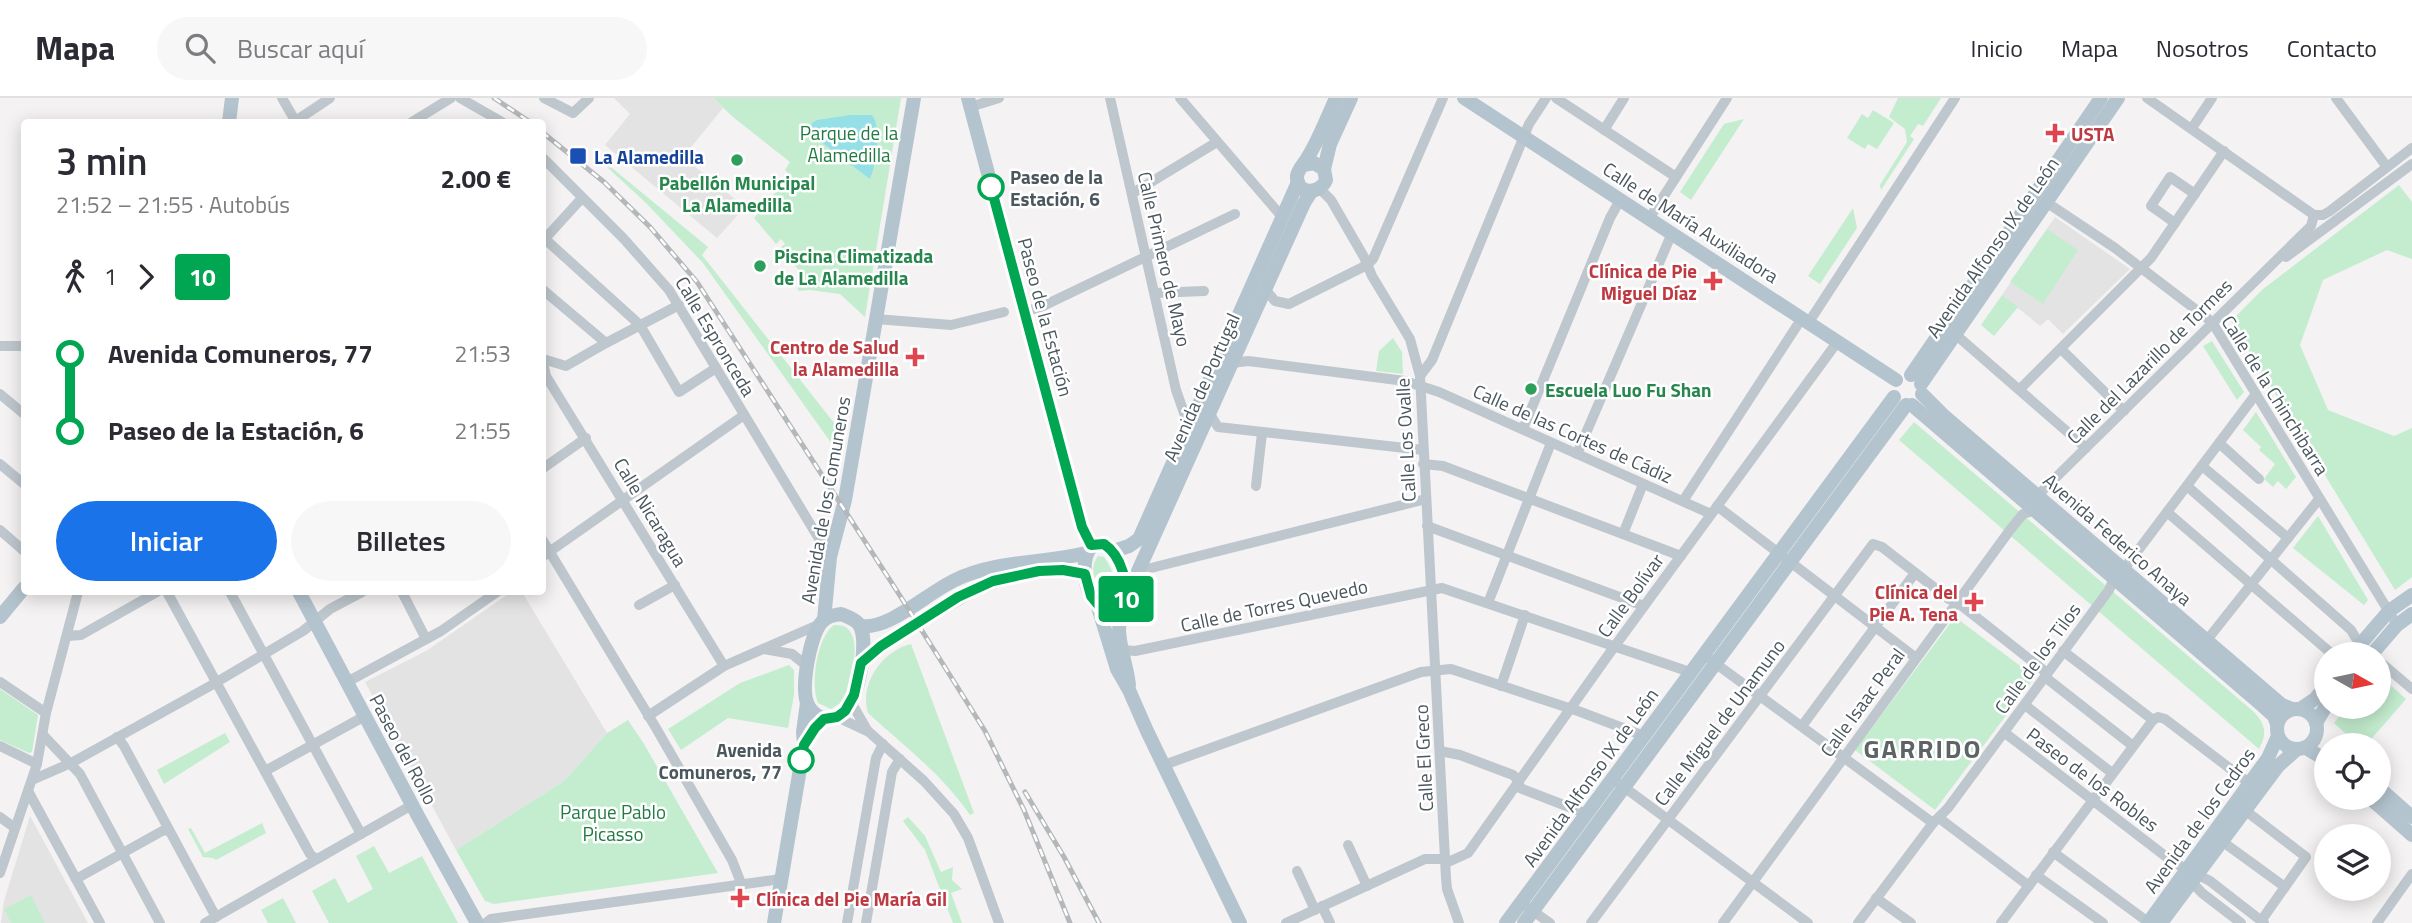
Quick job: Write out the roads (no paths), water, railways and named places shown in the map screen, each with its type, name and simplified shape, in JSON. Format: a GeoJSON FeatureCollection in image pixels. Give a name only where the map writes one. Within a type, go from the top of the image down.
{"type":"FeatureCollection","features":[{"type":"Feature","properties":{"kind":"main road"},"geometry":{"type":"LineString","coordinates":[[229,119],[232,98]]}},
{"type":"Feature","properties":{"kind":"main road","name":"Avenida de los Comuneros"},"geometry":{"type":"LineString","coordinates":[[807,703],[807,666],[812,644],[822,622],[830,557],[845,500],[914,98]]}},
{"type":"Feature","properties":{"kind":"main road"},"geometry":{"type":"LineString","coordinates":[[1336,98],[1297,174],[1303,189],[1315,190],[1326,180],[1324,169],[1330,144],[1351,98]]}},
{"type":"Feature","properties":{"kind":"main road","name":"Calle de María Auxiliadora"},"geometry":{"type":"LineString","coordinates":[[1464,98],[1484,103],[1525,138],[1896,380],[1892,388],[1911,393]]}},
{"type":"Feature","properties":{"kind":"main road","name":"Avenida Alfonso IX de León"},"geometry":{"type":"LineString","coordinates":[[1911,393],[2101,98]]}},
{"type":"Feature","properties":{"kind":"main road","name":"Avenida Alfonso IX de León"},"geometry":{"type":"LineString","coordinates":[[1506,923],[1526,913],[1785,557],[1955,334],[2118,98]]}},
{"type":"Feature","properties":{"kind":"main road","name":"Paseo de la Estación"},"geometry":{"type":"LineString","coordinates":[[969,102],[1089,549]]}},
{"type":"Feature","properties":{"kind":"main road"},"geometry":{"type":"LineString","coordinates":[[1303,165],[1314,163],[1324,169]]}},
{"type":"Feature","properties":{"kind":"main road","name":"Avenida de Portugal"},"geometry":{"type":"LineString","coordinates":[[1114,551],[1139,539],[1298,182]]}},
{"type":"Feature","properties":{"kind":"main road","name":"Avenida de Portugal"},"geometry":{"type":"LineString","coordinates":[[1124,605],[1304,203],[1315,190]]}},
{"type":"Feature","properties":{"kind":"main road","name":"Avenida Federico Anaya"},"geometry":{"type":"LineString","coordinates":[[1911,393],[2034,503],[2119,573],[2207,640],[2282,705],[2296,709]]}},
{"type":"Feature","properties":{"kind":"main road"},"geometry":{"type":"LineString","coordinates":[[822,622],[841,614],[850,617],[860,626],[872,627],[977,571],[1002,565],[1062,559],[1104,544],[1114,551],[1122,568],[1124,605],[1119,631],[1129,690]]}},
{"type":"Feature","properties":{"kind":"main road"},"geometry":{"type":"LineString","coordinates":[[1089,549],[1086,584],[1098,607],[1114,662],[1240,923]]}},
{"type":"Feature","properties":{"kind":"main road"},"geometry":{"type":"LineString","coordinates":[[861,663],[881,646],[982,584],[1039,571],[1063,570],[1085,574]]}},
{"type":"Feature","properties":{"kind":"main road","name":"Avenida Federico Anaya"},"geometry":{"type":"LineString","coordinates":[[2119,573],[2268,710],[2277,731]]}},
{"type":"Feature","properties":{"kind":"main road"},"geometry":{"type":"LineString","coordinates":[[0,617],[5,602],[21,590]]}},
{"type":"Feature","properties":{"kind":"main road","name":"Paseo del Rollo"},"geometry":{"type":"LineString","coordinates":[[301,595],[477,923]]}},
{"type":"Feature","properties":{"kind":"main road"},"geometry":{"type":"LineString","coordinates":[[2367,642],[2389,611],[2412,595]]}},
{"type":"Feature","properties":{"kind":"main road"},"geometry":{"type":"LineString","coordinates":[[1098,607],[1105,613],[1124,605]]}},
{"type":"Feature","properties":{"kind":"main road"},"geometry":{"type":"LineString","coordinates":[[2373,642],[2412,614]]}},
{"type":"Feature","properties":{"kind":"main road"},"geometry":{"type":"LineString","coordinates":[[804,745],[815,728],[851,702],[861,663],[863,645],[860,626]]}},
{"type":"Feature","properties":{"kind":"main road","name":"Avenida Alfonso IX de León"},"geometry":{"type":"LineString","coordinates":[[1526,913],[1587,814],[1619,783],[1644,736],[1690,672],[1710,659]]}},
{"type":"Feature","properties":{"kind":"main road"},"geometry":{"type":"LineString","coordinates":[[2314,700],[2284,713],[2277,731],[2286,747],[2314,755]]}},
{"type":"Feature","properties":{"kind":"main road"},"geometry":{"type":"LineString","coordinates":[[807,703],[813,712],[831,718]]}},
{"type":"Feature","properties":{"kind":"main road"},"geometry":{"type":"LineString","coordinates":[[774,923],[804,745],[803,726],[807,703]]}},
{"type":"Feature","properties":{"kind":"main road"},"geometry":{"type":"LineString","coordinates":[[2296,709],[2311,714],[2319,733]]}},
{"type":"Feature","properties":{"kind":"main road"},"geometry":{"type":"LineString","coordinates":[[2301,749],[2316,736],[2320,719]]}},
{"type":"Feature","properties":{"kind":"main road","name":"Avenida de los Cedros"},"geometry":{"type":"LineString","coordinates":[[2190,875],[2223,842],[2249,783],[2270,754],[2277,731]]}},
{"type":"Feature","properties":{"kind":"main road","name":"Avenida de los Cedros"},"geometry":{"type":"LineString","coordinates":[[2153,923],[2240,807],[2278,766],[2301,749]]}},
{"type":"Feature","properties":{"kind":"main road"},"geometry":{"type":"LineString","coordinates":[[2391,798],[2412,817]]}},
{"type":"Feature","properties":{"kind":"main road"},"geometry":{"type":"LineString","coordinates":[[2384,810],[2412,835]]}},
{"type":"Feature","properties":{"kind":"street"},"geometry":{"type":"LineString","coordinates":[[282,98],[293,119]]}},
{"type":"Feature","properties":{"kind":"street"},"geometry":{"type":"LineString","coordinates":[[299,119],[330,98]]}},
{"type":"Feature","properties":{"kind":"street"},"geometry":{"type":"LineString","coordinates":[[417,119],[451,98]]}},
{"type":"Feature","properties":{"kind":"street"},"geometry":{"type":"LineString","coordinates":[[460,98],[497,119]]}},
{"type":"Feature","properties":{"kind":"street"},"geometry":{"type":"LineString","coordinates":[[544,98],[573,113],[589,98]]}},
{"type":"Feature","properties":{"kind":"street"},"geometry":{"type":"LineString","coordinates":[[969,102],[999,98]]}},
{"type":"Feature","properties":{"kind":"street","name":"Calle Primero de Mayo"},"geometry":{"type":"LineString","coordinates":[[1110,98],[1176,390],[1189,427]]}},
{"type":"Feature","properties":{"kind":"street"},"geometry":{"type":"LineString","coordinates":[[1180,98],[1283,218]]}},
{"type":"Feature","properties":{"kind":"street"},"geometry":{"type":"LineString","coordinates":[[1265,289],[1275,301],[1289,304],[1367,265],[1376,253],[1443,98]]}},
{"type":"Feature","properties":{"kind":"street"},"geometry":{"type":"LineString","coordinates":[[1420,382],[1432,360],[1529,124],[1546,98]]}},
{"type":"Feature","properties":{"kind":"street"},"geometry":{"type":"LineString","coordinates":[[1556,98],[1676,177]]}},
{"type":"Feature","properties":{"kind":"street"},"geometry":{"type":"LineString","coordinates":[[1604,130],[1624,98]]}},
{"type":"Feature","properties":{"kind":"street"},"geometry":{"type":"LineString","coordinates":[[1649,219],[1727,98]]}},
{"type":"Feature","properties":{"kind":"street"},"geometry":{"type":"LineString","coordinates":[[1683,501],[1955,98]]}},
{"type":"Feature","properties":{"kind":"street"},"geometry":{"type":"LineString","coordinates":[[2147,98],[2314,215]]}},
{"type":"Feature","properties":{"kind":"street"},"geometry":{"type":"LineString","coordinates":[[2192,128],[2211,98]]}},
{"type":"Feature","properties":{"kind":"street"},"geometry":{"type":"LineString","coordinates":[[2336,98],[2387,167]]}},
{"type":"Feature","properties":{"kind":"street"},"geometry":{"type":"LineString","coordinates":[[1133,193],[1217,142]]}},
{"type":"Feature","properties":{"kind":"street","name":"Calle del Lazarillo de Tormes"},"geometry":{"type":"LineString","coordinates":[[2034,503],[2212,322],[2311,226],[2314,215],[2323,215],[2412,148]]}},
{"type":"Feature","properties":{"kind":"street"},"geometry":{"type":"LineString","coordinates":[[2020,389],[2142,268],[2224,151]]}},
{"type":"Feature","properties":{"kind":"street","name":"Calle Espronceda"},"geometry":{"type":"LineString","coordinates":[[546,161],[653,271],[679,305],[830,557]]}},
{"type":"Feature","properties":{"kind":"street","name":"Calle del Lazarillo de Tormes"},"geometry":{"type":"LineString","coordinates":[[2263,272],[2412,164]]}},
{"type":"Feature","properties":{"kind":"street"},"geometry":{"type":"LineString","coordinates":[[546,170],[557,171]]}},
{"type":"Feature","properties":{"kind":"street"},"geometry":{"type":"LineString","coordinates":[[2175,223],[2151,206],[2170,177],[2195,194]]}},
{"type":"Feature","properties":{"kind":"street","name":"Calle Los Ovalle"},"geometry":{"type":"LineString","coordinates":[[1315,190],[1331,200],[1410,339],[1416,358],[1420,382],[1431,590]]}},
{"type":"Feature","properties":{"kind":"street"},"geometry":{"type":"LineString","coordinates":[[546,238],[582,198]]}},
{"type":"Feature","properties":{"kind":"street"},"geometry":{"type":"LineString","coordinates":[[1523,429],[1610,218],[1620,200]]}},
{"type":"Feature","properties":{"kind":"street","name":"Calle de la Chinchibarra"},"geometry":{"type":"LineString","coordinates":[[2046,202],[2142,268],[2212,322],[2397,625]]}},
{"type":"Feature","properties":{"kind":"street"},"geometry":{"type":"LineString","coordinates":[[1024,312],[1043,306],[1235,214]]}},
{"type":"Feature","properties":{"kind":"street"},"geometry":{"type":"LineString","coordinates":[[1577,454],[1672,233]]}},
{"type":"Feature","properties":{"kind":"street"},"geometry":{"type":"LineString","coordinates":[[546,242],[640,325],[679,392],[716,368]]}},
{"type":"Feature","properties":{"kind":"street"},"geometry":{"type":"LineString","coordinates":[[1155,293],[1204,291]]}},
{"type":"Feature","properties":{"kind":"street"},"geometry":{"type":"LineString","coordinates":[[546,292],[606,343]]}},
{"type":"Feature","properties":{"kind":"street"},"geometry":{"type":"LineString","coordinates":[[546,360],[566,366],[679,305]]}},
{"type":"Feature","properties":{"kind":"street"},"geometry":{"type":"LineString","coordinates":[[876,319],[951,324],[1004,312]]}},
{"type":"Feature","properties":{"kind":"street"},"geometry":{"type":"LineString","coordinates":[[1955,334],[2086,448]]}},
{"type":"Feature","properties":{"kind":"street","name":"Calle Bolívar"},"geometry":{"type":"LineString","coordinates":[[1446,861],[1468,853],[1569,709],[1838,341]]}},
{"type":"Feature","properties":{"kind":"street"},"geometry":{"type":"LineString","coordinates":[[0,346],[21,346]]}},
{"type":"Feature","properties":{"kind":"street"},"geometry":{"type":"LineString","coordinates":[[2061,349],[2124,411]]}},
{"type":"Feature","properties":{"kind":"street"},"geometry":{"type":"LineString","coordinates":[[1416,358],[1432,360]]}},
{"type":"Feature","properties":{"kind":"street","name":"Calle de las Cortes de Cádiz"},"geometry":{"type":"LineString","coordinates":[[1233,363],[1248,361],[1420,382],[1643,484],[1683,501],[1714,510],[1785,557],[1916,658]]}},
{"type":"Feature","properties":{"kind":"street","name":"Calle Nicaragua"},"geometry":{"type":"LineString","coordinates":[[546,380],[586,438],[724,666]]}},
{"type":"Feature","properties":{"kind":"street"},"geometry":{"type":"LineString","coordinates":[[0,394],[21,412]]}},
{"type":"Feature","properties":{"kind":"street","name":"Calle de los Tilos"},"geometry":{"type":"LineString","coordinates":[[1858,923],[2004,733],[2119,573],[2256,394]]}},
{"type":"Feature","properties":{"kind":"street"},"geometry":{"type":"LineString","coordinates":[[1210,414],[1218,427],[1423,450]]}},
{"type":"Feature","properties":{"kind":"street"},"geometry":{"type":"LineString","coordinates":[[741,883],[732,860],[648,716],[546,554],[744,415]]}},
{"type":"Feature","properties":{"kind":"street"},"geometry":{"type":"LineString","coordinates":[[1256,486],[1262,433]]}},
{"type":"Feature","properties":{"kind":"street"},"geometry":{"type":"LineString","coordinates":[[546,466],[586,438]]}},
{"type":"Feature","properties":{"kind":"street"},"geometry":{"type":"LineString","coordinates":[[1488,603],[1551,443]]}},
{"type":"Feature","properties":{"kind":"street"},"geometry":{"type":"LineString","coordinates":[[2219,443],[2259,479]]}},
{"type":"Feature","properties":{"kind":"street"},"geometry":{"type":"LineString","coordinates":[[0,464],[21,482]]}},
{"type":"Feature","properties":{"kind":"street"},"geometry":{"type":"LineString","coordinates":[[1423,464],[1443,466],[1681,556]]}},
{"type":"Feature","properties":{"kind":"street"},"geometry":{"type":"LineString","coordinates":[[2202,466],[2288,538]]}},
{"type":"Feature","properties":{"kind":"street"},"geometry":{"type":"LineString","coordinates":[[1623,534],[1643,484]]}},
{"type":"Feature","properties":{"kind":"street"},"geometry":{"type":"LineString","coordinates":[[2187,486],[2351,630],[2357,642]]}},
{"type":"Feature","properties":{"kind":"street"},"geometry":{"type":"LineString","coordinates":[[1139,571],[1426,499]]}},
{"type":"Feature","properties":{"kind":"street"},"geometry":{"type":"LineString","coordinates":[[2207,640],[2319,499]]}},
{"type":"Feature","properties":{"kind":"street","name":"Calle Isaac Peral"},"geometry":{"type":"LineString","coordinates":[[1723,923],[1916,658],[2034,503]]}},
{"type":"Feature","properties":{"kind":"street"},"geometry":{"type":"LineString","coordinates":[[2167,512],[2318,642]]}},
{"type":"Feature","properties":{"kind":"street"},"geometry":{"type":"LineString","coordinates":[[1427,526],[1644,606]]}},
{"type":"Feature","properties":{"kind":"street"},"geometry":{"type":"LineString","coordinates":[[0,530],[21,548]]}},
{"type":"Feature","properties":{"kind":"street","name":"Calle Miguel de Unamuno"},"geometry":{"type":"LineString","coordinates":[[1591,923],[1871,545],[1875,544],[1914,572]]}},
{"type":"Feature","properties":{"kind":"street"},"geometry":{"type":"LineString","coordinates":[[1802,726],[1914,572],[1957,603],[2133,746]]}},
{"type":"Feature","properties":{"kind":"street"},"geometry":{"type":"LineString","coordinates":[[639,605],[675,585]]}},
{"type":"Feature","properties":{"kind":"street"},"geometry":{"type":"LineString","coordinates":[[1431,590],[1443,588],[1690,672]]}},
{"type":"Feature","properties":{"kind":"street","name":"Calle de Torres Quevedo"},"geometry":{"type":"LineString","coordinates":[[1123,650],[1145,649],[1431,590]]}},
{"type":"Feature","properties":{"kind":"street","name":"Calle El Greco"},"geometry":{"type":"LineString","coordinates":[[1431,590],[1447,889],[1459,923]]}},
{"type":"Feature","properties":{"kind":"street"},"geometry":{"type":"LineString","coordinates":[[0,873],[37,764],[46,713],[77,595]]}},
{"type":"Feature","properties":{"kind":"street"},"geometry":{"type":"LineString","coordinates":[[66,636],[81,635],[152,595]]}},
{"type":"Feature","properties":{"kind":"street"},"geometry":{"type":"LineString","coordinates":[[169,595],[310,854],[316,859]]}},
{"type":"Feature","properties":{"kind":"street"},"geometry":{"type":"LineString","coordinates":[[232,595],[360,834]]}},
{"type":"Feature","properties":{"kind":"street"},"geometry":{"type":"LineString","coordinates":[[30,785],[263,654],[315,622],[330,609],[356,595]]}},
{"type":"Feature","properties":{"kind":"street"},"geometry":{"type":"LineString","coordinates":[[403,595],[426,639]]}},
{"type":"Feature","properties":{"kind":"street"},"geometry":{"type":"LineString","coordinates":[[346,682],[426,639],[483,596]]}},
{"type":"Feature","properties":{"kind":"street"},"geometry":{"type":"LineString","coordinates":[[1501,686],[1525,615]]}},
{"type":"Feature","properties":{"kind":"street"},"geometry":{"type":"LineString","coordinates":[[648,716],[724,666],[822,622]]}},
{"type":"Feature","properties":{"kind":"street"},"geometry":{"type":"LineString","coordinates":[[764,649],[792,654],[807,666]]}},
{"type":"Feature","properties":{"kind":"street"},"geometry":{"type":"LineString","coordinates":[[2063,651],[2153,720]]}},
{"type":"Feature","properties":{"kind":"street"},"geometry":{"type":"LineString","coordinates":[[1710,659],[1844,757],[2029,886]]}},
{"type":"Feature","properties":{"kind":"street"},"geometry":{"type":"LineString","coordinates":[[1164,765],[1421,672],[1436,669],[1451,669],[1644,736]]}},
{"type":"Feature","properties":{"kind":"street"},"geometry":{"type":"LineString","coordinates":[[2391,671],[2412,689]]}},
{"type":"Feature","properties":{"kind":"street"},"geometry":{"type":"LineString","coordinates":[[0,682],[46,713]]}},
{"type":"Feature","properties":{"kind":"street"},"geometry":{"type":"LineString","coordinates":[[851,702],[869,732],[941,799],[962,825],[999,923]]}},
{"type":"Feature","properties":{"kind":"street"},"geometry":{"type":"LineString","coordinates":[[2025,705],[2112,773]]}},
{"type":"Feature","properties":{"kind":"street"},"geometry":{"type":"LineString","coordinates":[[265,771],[365,716]]}},
{"type":"Feature","properties":{"kind":"street"},"geometry":{"type":"LineString","coordinates":[[2001,923],[2112,773],[2158,717],[2165,719],[2249,783]]}},
{"type":"Feature","properties":{"kind":"street"},"geometry":{"type":"LineString","coordinates":[[831,718],[869,732]]}},
{"type":"Feature","properties":{"kind":"street","name":"Paseo de los Robles"},"geometry":{"type":"LineString","coordinates":[[2004,733],[2190,875],[2262,922]]}},
{"type":"Feature","properties":{"kind":"street"},"geometry":{"type":"LineString","coordinates":[[43,734],[80,774],[160,923]]}},
{"type":"Feature","properties":{"kind":"street"},"geometry":{"type":"LineString","coordinates":[[117,737],[216,916]]}},
{"type":"Feature","properties":{"kind":"street"},"geometry":{"type":"LineString","coordinates":[[847,923],[876,758],[883,744]]}},
{"type":"Feature","properties":{"kind":"street"},"geometry":{"type":"LineString","coordinates":[[0,746],[37,764]]}},
{"type":"Feature","properties":{"kind":"street"},"geometry":{"type":"LineString","coordinates":[[1440,751],[1513,775],[1520,788],[1587,814]]}},
{"type":"Feature","properties":{"kind":"street"},"geometry":{"type":"LineString","coordinates":[[866,923],[891,772],[900,759]]}},
{"type":"Feature","properties":{"kind":"street"},"geometry":{"type":"LineString","coordinates":[[1619,783],[1808,923]]}},
{"type":"Feature","properties":{"kind":"street"},"geometry":{"type":"LineString","coordinates":[[30,785],[100,923]]}},
{"type":"Feature","properties":{"kind":"street"},"geometry":{"type":"LineString","coordinates":[[205,923],[412,805]]}},
{"type":"Feature","properties":{"kind":"street"},"geometry":{"type":"LineString","coordinates":[[2240,807],[2306,857],[2262,922]]}},
{"type":"Feature","properties":{"kind":"street"},"geometry":{"type":"LineString","coordinates":[[0,817],[15,828]]}},
{"type":"Feature","properties":{"kind":"street"},"geometry":{"type":"LineString","coordinates":[[76,879],[164,830],[169,831]]}},
{"type":"Feature","properties":{"kind":"street"},"geometry":{"type":"LineString","coordinates":[[2223,842],[2285,887]]}},
{"type":"Feature","properties":{"kind":"street"},"geometry":{"type":"LineString","coordinates":[[1348,845],[1367,886]]}},
{"type":"Feature","properties":{"kind":"street"},"geometry":{"type":"LineString","coordinates":[[2053,852],[2153,923]]}},
{"type":"Feature","properties":{"kind":"street"},"geometry":{"type":"LineString","coordinates":[[1286,923],[1425,859],[1446,861]]}},
{"type":"Feature","properties":{"kind":"street"},"geometry":{"type":"LineString","coordinates":[[1297,872],[1329,923]]}},
{"type":"Feature","properties":{"kind":"street"},"geometry":{"type":"LineString","coordinates":[[2379,922],[2412,874]]}},
{"type":"Feature","properties":{"kind":"street","name":"Paseo de los Robles"},"geometry":{"type":"LineString","coordinates":[[2190,875],[2241,923]]}},
{"type":"Feature","properties":{"kind":"street"},"geometry":{"type":"LineString","coordinates":[[2036,876],[2102,923]]}},
{"type":"Feature","properties":{"kind":"street"},"geometry":{"type":"LineString","coordinates":[[486,923],[492,919],[559,916],[741,883],[781,879]]}},
{"type":"Feature","properties":{"kind":"street"},"geometry":{"type":"LineString","coordinates":[[1876,898],[1911,923]]}},
{"type":"Feature","properties":{"kind":"street"},"geometry":{"type":"LineString","coordinates":[[1526,913],[1550,923]]}},
{"type":"Feature","properties":{"kind":"water"},"geometry":{"type":"Polygon","coordinates":[[[872,115],[875,120],[877,146],[870,179],[820,141],[818,135],[809,131],[812,123],[817,120],[872,115]]]}},
{"type":"Feature","properties":{"kind":"railway"},"geometry":{"type":"LineString","coordinates":[[494,98],[526,119]]}},
{"type":"Feature","properties":{"kind":"railway"},"geometry":{"type":"LineString","coordinates":[[546,135],[604,182],[650,227],[697,282],[985,731],[1024,810],[1070,923]]}},
{"type":"Feature","properties":{"kind":"railway"},"geometry":{"type":"LineString","coordinates":[[1025,792],[1099,923]]}},
{"type":"Feature","properties":{"kind":"place","name":"USTA"},"geometry":{"type":"Point","coordinates":[2055,133]}},
{"type":"Feature","properties":{"kind":"place","name":"La Alamedilla"},"geometry":{"type":"Point","coordinates":[578,156]}},
{"type":"Feature","properties":{"kind":"place","name":"Pabellón Municipal La Alamedilla"},"geometry":{"type":"Point","coordinates":[737,160]}},
{"type":"Feature","properties":{"kind":"place","name":"Paseo de la Estación, 6"},"geometry":{"type":"Point","coordinates":[991,187]}},
{"type":"Feature","properties":{"kind":"place","name":"Piscina Climatizada de La Alamedilla"},"geometry":{"type":"Point","coordinates":[760,266]}},
{"type":"Feature","properties":{"kind":"place","name":"Clínica de Pie Miguel Díaz"},"geometry":{"type":"Point","coordinates":[1713,281]}},
{"type":"Feature","properties":{"kind":"place","name":"Centro de Salud la Alamedilla"},"geometry":{"type":"Point","coordinates":[915,357]}},
{"type":"Feature","properties":{"kind":"place","name":"Escuela Luo Fu Shan"},"geometry":{"type":"Point","coordinates":[1531,389]}},
{"type":"Feature","properties":{"kind":"place","name":"Clínica del Pie A. Tena"},"geometry":{"type":"Point","coordinates":[1974,602]}},
{"type":"Feature","properties":{"kind":"place","name":"Avenida Comuneros, 77"},"geometry":{"type":"Point","coordinates":[801,760]}},
{"type":"Feature","properties":{"kind":"place","name":"Clínica del Pie María Gil"},"geometry":{"type":"Point","coordinates":[740,898]}},
{"type":"Feature","properties":{"kind":"district","name":"GARRIDO"},"geometry":{"type":"Point","coordinates":[1923,748]}},
{"type":"Feature","properties":{"kind":"park label","name":"Parque de la Alamedilla"},"geometry":{"type":"Point","coordinates":[849,143]}},
{"type":"Feature","properties":{"kind":"park label","name":"Parque Pablo Picasso"},"geometry":{"type":"Point","coordinates":[613,822]}}]}
